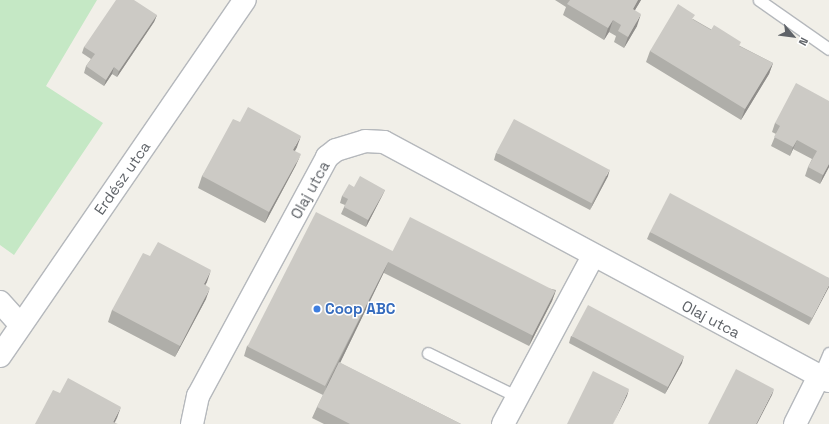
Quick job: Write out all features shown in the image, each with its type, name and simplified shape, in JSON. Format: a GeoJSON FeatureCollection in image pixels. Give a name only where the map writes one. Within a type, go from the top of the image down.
{"type":"FeatureCollection","features":[{"type":"Feature","properties":{"kind":"street","name":"Erdész utca"},"geometry":{"type":"LineString","coordinates":[[0,356],[245,0]]}},
{"type":"Feature","properties":{"kind":"street","name":"Olaj utca"},"geometry":{"type":"LineString","coordinates":[[192,424],[192,412],[202,389],[327,157],[336,150],[365,141],[384,142],[593,256],[824,379]]}},
{"type":"Feature","properties":{"kind":"street"},"geometry":{"type":"LineString","coordinates":[[504,424],[593,256]]}},
{"type":"Feature","properties":{"kind":"street"},"geometry":{"type":"LineString","coordinates":[[0,302],[21,325]]}},
{"type":"Feature","properties":{"kind":"street"},"geometry":{"type":"LineString","coordinates":[[795,424],[824,379]]}},
{"type":"Feature","properties":{"kind":"lane"},"geometry":{"type":"LineString","coordinates":[[759,0],[829,49]]}},
{"type":"Feature","properties":{"kind":"lane"},"geometry":{"type":"LineString","coordinates":[[824,379],[829,352]]}},
{"type":"Feature","properties":{"kind":"lane"},"geometry":{"type":"LineString","coordinates":[[428,353],[518,397]]}},
{"type":"Feature","properties":{"kind":"green space"},"geometry":{"type":"Polygon","coordinates":[[[0,0],[97,0],[46,86],[103,123],[14,255],[0,245],[0,0]]]}},
{"type":"Feature","properties":{"kind":"building"},"geometry":{"type":"Polygon","coordinates":[[[116,0],[134,0],[157,15],[119,71],[114,67],[106,80],[86,66],[95,54],[84,47],[116,0]]]}},
{"type":"Feature","properties":{"kind":"building"},"geometry":{"type":"Polygon","coordinates":[[[570,0],[638,0],[633,9],[641,14],[628,37],[618,31],[621,25],[613,20],[608,28],[567,4],[570,0]]]}},
{"type":"Feature","properties":{"kind":"building"},"geometry":{"type":"Polygon","coordinates":[[[678,4],[695,15],[692,19],[711,30],[714,25],[741,42],[739,46],[773,63],[745,109],[650,51],[678,4]]]}},
{"type":"Feature","properties":{"kind":"building"},"geometry":{"type":"Polygon","coordinates":[[[796,83],[829,101],[829,164],[823,175],[808,167],[817,151],[797,140],[793,147],[774,137],[780,126],[775,123],[796,83]]]}},
{"type":"Feature","properties":{"kind":"building"},"geometry":{"type":"Polygon","coordinates":[[[248,107],[301,136],[293,150],[301,154],[269,212],[202,176],[233,119],[240,122],[248,107]]]}},
{"type":"Feature","properties":{"kind":"building"},"geometry":{"type":"Polygon","coordinates":[[[514,119],[609,170],[592,203],[496,153],[514,119]]]}},
{"type":"Feature","properties":{"kind":"building"},"geometry":{"type":"Polygon","coordinates":[[[360,176],[385,190],[368,220],[344,207],[348,199],[342,196],[349,184],[354,187],[360,176]]]}},
{"type":"Feature","properties":{"kind":"building"},"geometry":{"type":"Polygon","coordinates":[[[670,193],[829,278],[829,285],[812,318],[650,232],[670,193]]]}},
{"type":"Feature","properties":{"kind":"building","name":"Coop ABC"},"geometry":{"type":"Polygon","coordinates":[[[316,212],[394,251],[325,386],[247,347],[316,212]]]}},
{"type":"Feature","properties":{"kind":"building"},"geometry":{"type":"Polygon","coordinates":[[[410,217],[555,291],[533,336],[387,262],[410,217]]]}},
{"type":"Feature","properties":{"kind":"building"},"geometry":{"type":"Polygon","coordinates":[[[158,242],[211,270],[204,284],[210,288],[180,346],[112,310],[143,253],[150,256],[158,242]]]}},
{"type":"Feature","properties":{"kind":"building"},"geometry":{"type":"Polygon","coordinates":[[[588,305],[684,356],[668,387],[572,336],[588,305]]]}},
{"type":"Feature","properties":{"kind":"building"},"geometry":{"type":"Polygon","coordinates":[[[339,362],[461,424],[350,424],[317,407],[339,362]]]}},
{"type":"Feature","properties":{"kind":"building"},"geometry":{"type":"Polygon","coordinates":[[[736,369],[774,389],[756,424],[708,424],[736,369]]]}},
{"type":"Feature","properties":{"kind":"building"},"geometry":{"type":"Polygon","coordinates":[[[593,371],[629,389],[613,424],[567,424],[593,371]]]}},
{"type":"Feature","properties":{"kind":"building"},"geometry":{"type":"Polygon","coordinates":[[[68,378],[121,407],[113,422],[118,424],[35,424],[53,390],[60,393],[68,378]]]}},
{"type":"Feature","properties":{"kind":"place","name":"Coop ABC"},"geometry":{"type":"Point","coordinates":[317,309]}}]}
